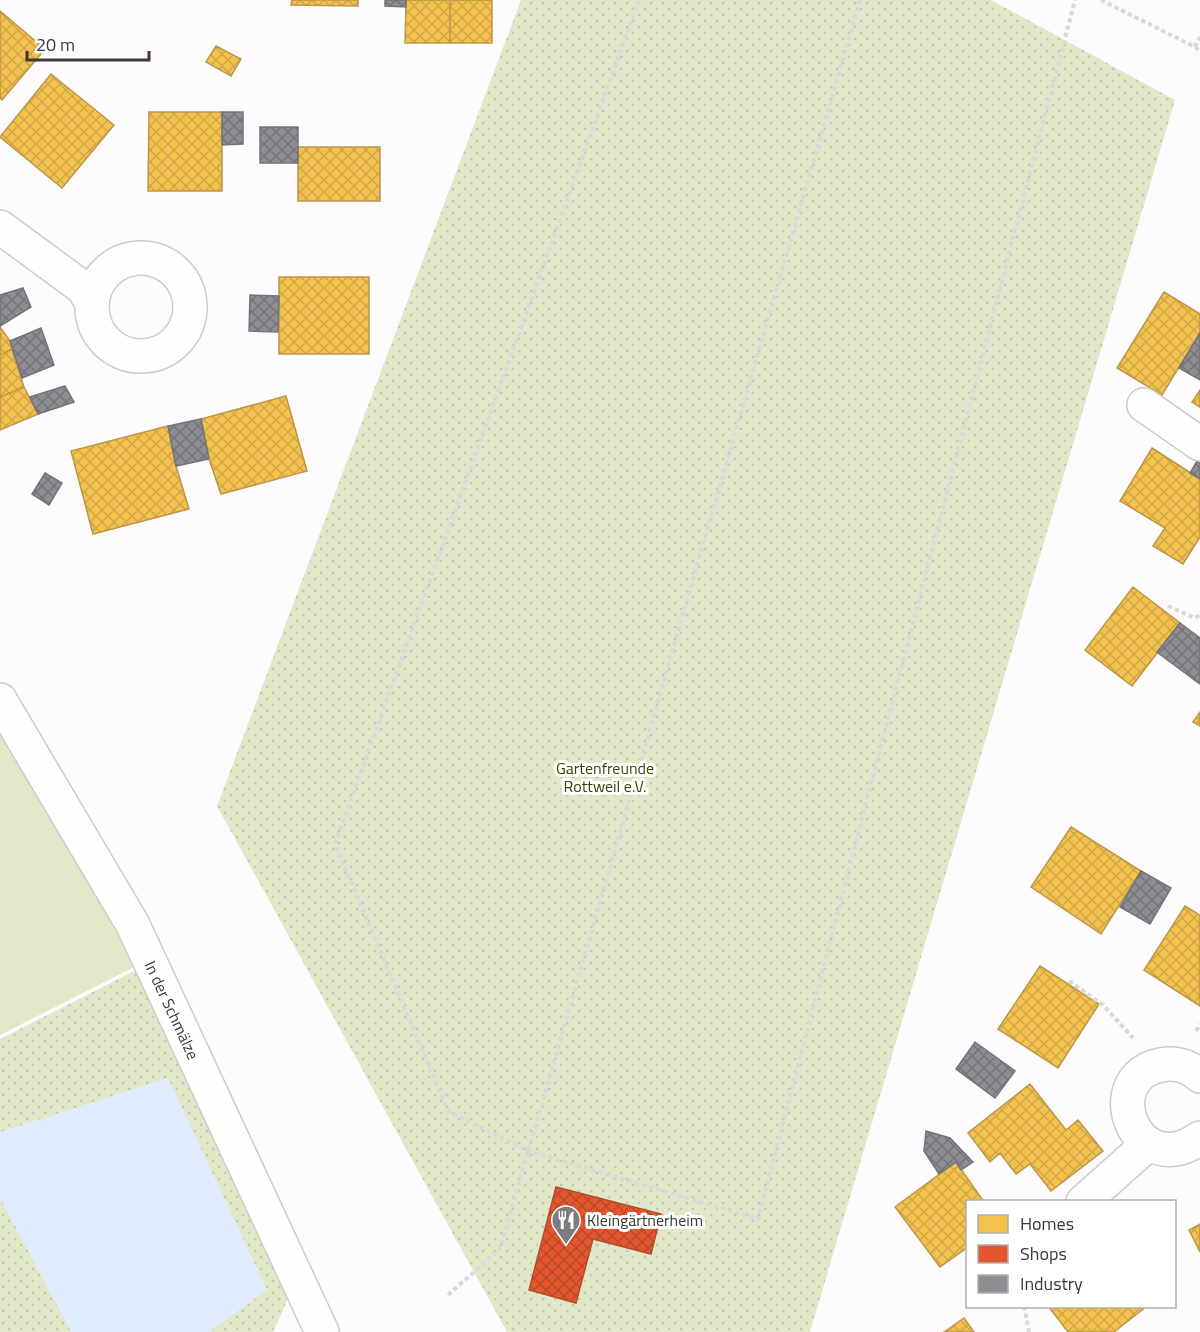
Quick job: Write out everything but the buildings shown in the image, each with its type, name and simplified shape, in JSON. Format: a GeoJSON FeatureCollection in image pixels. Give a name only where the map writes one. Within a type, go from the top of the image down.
{"type":"FeatureCollection","features":[{"type":"Feature","properties":{"kind":"street"},"geometry":{"type":"LineString","coordinates":[[0,227],[83,288],[91,301]]}},
{"type":"Feature","properties":{"kind":"street"},"geometry":{"type":"LineString","coordinates":[[1144,405],[1200,444]]}},
{"type":"Feature","properties":{"kind":"street","name":"In der Schmälze"},"geometry":{"type":"LineString","coordinates":[[0,700],[133,925],[322,1332]]}},
{"type":"Feature","properties":{"kind":"street"},"geometry":{"type":"LineString","coordinates":[[1200,1076],[1186,1067],[1172,1063],[1158,1065],[1145,1071],[1135,1082],[1128,1095],[1127,1109],[1130,1123],[1137,1135],[1148,1144],[1162,1149],[1176,1149],[1190,1145],[1200,1138]]}},
{"type":"Feature","properties":{"kind":"street"},"geometry":{"type":"LineString","coordinates":[[1085,1200],[1148,1144]]}},
{"type":"Feature","properties":{"kind":"path"},"geometry":{"type":"LineString","coordinates":[[639,0],[335,844],[448,1112],[528,1151],[758,1219],[1075,0]]}},
{"type":"Feature","properties":{"kind":"path"},"geometry":{"type":"LineString","coordinates":[[448,1294],[500,1249],[861,0]]}},
{"type":"Feature","properties":{"kind":"path"},"geometry":{"type":"LineString","coordinates":[[1101,0],[1200,51]]}},
{"type":"Feature","properties":{"kind":"path"},"geometry":{"type":"LineString","coordinates":[[1195,47],[1200,37]]}},
{"type":"Feature","properties":{"kind":"path"},"geometry":{"type":"LineString","coordinates":[[1168,606],[1195,618],[1200,615]]}},
{"type":"Feature","properties":{"kind":"path"},"geometry":{"type":"LineString","coordinates":[[1068,981],[1103,1005],[1158,1065]]}},
{"type":"Feature","properties":{"kind":"path"},"geometry":{"type":"LineString","coordinates":[[1196,1030],[1200,1024]]}},
{"type":"Feature","properties":{"kind":"path"},"geometry":{"type":"LineString","coordinates":[[1024,1308],[1029,1332]]}},
{"type":"Feature","properties":{"kind":"green space","name":"Gartenfreunde Rottweil e.V."},"geometry":{"type":"Polygon","coordinates":[[[521,0],[991,0],[1175,100],[810,1332],[507,1332],[217,806],[521,0]]]}},
{"type":"Feature","properties":{"kind":"green space"},"geometry":{"type":"Polygon","coordinates":[[[12,727],[134,967],[0,1035],[0,733],[12,727]]]}},
{"type":"Feature","properties":{"kind":"green space"},"geometry":{"type":"Polygon","coordinates":[[[144,966],[292,1290],[273,1332],[0,1332],[0,1039],[144,966]]]}},
{"type":"Feature","properties":{"kind":"water"},"geometry":{"type":"Polygon","coordinates":[[[168,1078],[267,1290],[209,1332],[71,1332],[0,1198],[0,1132],[168,1078]]]}},
{"type":"Feature","properties":{"kind":"place","name":"Kleingärtnerheim"},"geometry":{"type":"Point","coordinates":[566,1246]}}]}
